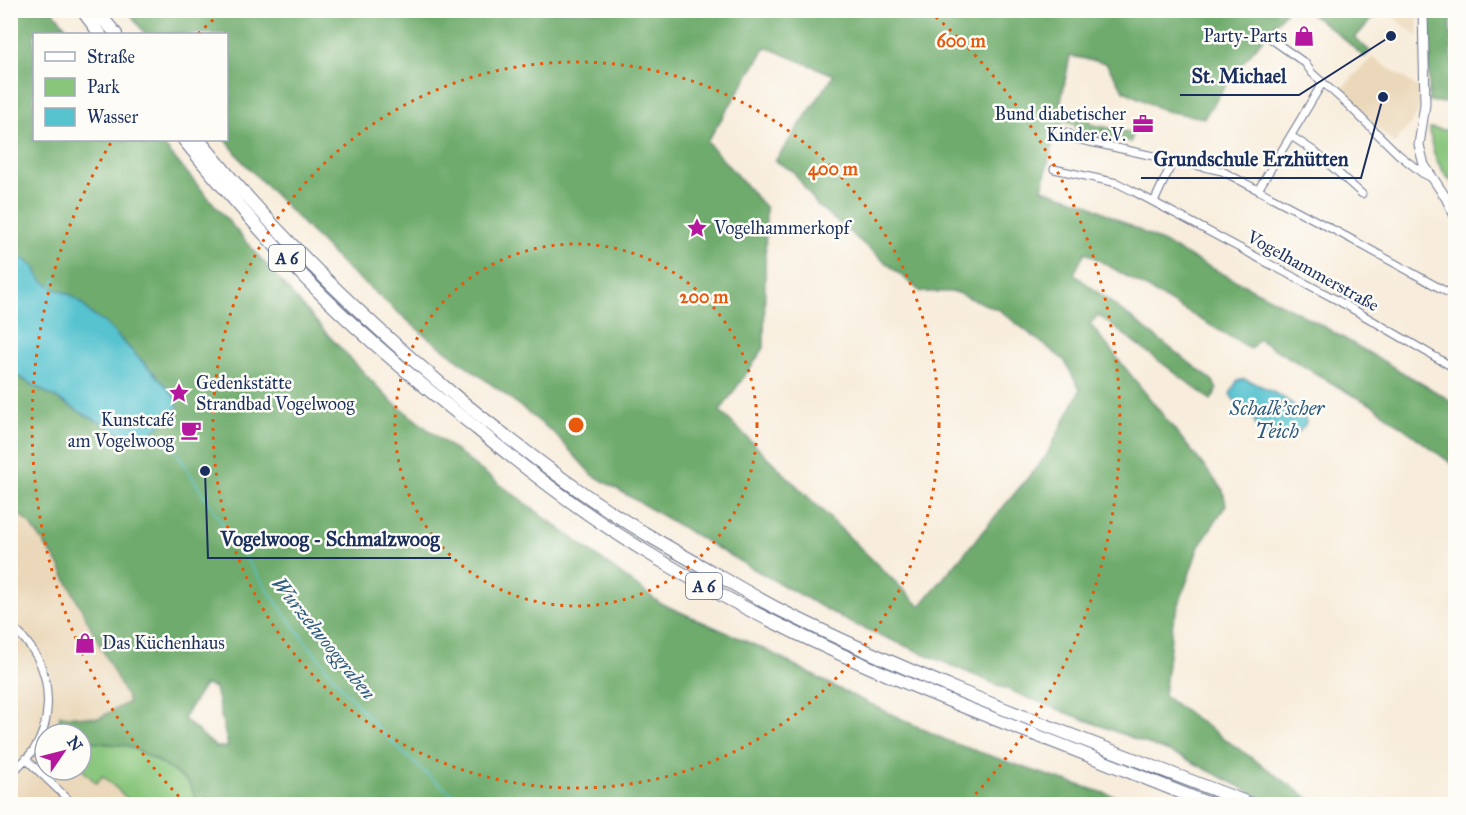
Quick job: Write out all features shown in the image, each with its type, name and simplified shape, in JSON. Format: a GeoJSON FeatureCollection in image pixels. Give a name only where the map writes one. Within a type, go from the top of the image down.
{"type":"FeatureCollection","features":[{"type":"Feature","properties":{"kind":"highway"},"geometry":{"type":"LineString","coordinates":[[82,10],[99,33]]}},
{"type":"Feature","properties":{"kind":"highway"},"geometry":{"type":"LineString","coordinates":[[96,10],[115,33]]}},
{"type":"Feature","properties":{"kind":"highway","name":"A 6"},"geometry":{"type":"LineString","coordinates":[[185,141],[258,227],[325,298],[400,367],[570,502],[618,535],[740,605],[842,656],[986,717],[1210,804]]}},
{"type":"Feature","properties":{"kind":"highway","name":"A 6"},"geometry":{"type":"LineString","coordinates":[[200,141],[268,219],[334,288],[425,371],[509,439],[578,490],[663,545],[774,607],[913,672],[1251,804]]}},
{"type":"Feature","properties":{"kind":"street"},"geometry":{"type":"LineString","coordinates":[[1423,10],[1425,96],[1419,145],[1424,165],[1446,198],[1455,218]]}},
{"type":"Feature","properties":{"kind":"street"},"geometry":{"type":"LineString","coordinates":[[1271,39],[1305,63],[1312,73],[1398,154],[1433,179]]}},
{"type":"Feature","properties":{"kind":"street"},"geometry":{"type":"LineString","coordinates":[[1258,190],[1323,82]]}},
{"type":"Feature","properties":{"kind":"street"},"geometry":{"type":"LineString","coordinates":[[1067,132],[1076,139],[1222,171],[1455,297]]}},
{"type":"Feature","properties":{"kind":"street"},"geometry":{"type":"LineString","coordinates":[[1291,136],[1314,151],[1363,194]]}},
{"type":"Feature","properties":{"kind":"street"},"geometry":{"type":"LineString","coordinates":[[1154,202],[1173,160]]}},
{"type":"Feature","properties":{"kind":"street","name":"Vogelhammerstraße"},"geometry":{"type":"LineString","coordinates":[[1054,169],[1117,183],[1337,300],[1455,369]]}},
{"type":"Feature","properties":{"kind":"street"},"geometry":{"type":"LineString","coordinates":[[10,625],[28,642],[38,658],[43,672],[48,708],[38,743],[10,775]]}},
{"type":"Feature","properties":{"kind":"street"},"geometry":{"type":"LineString","coordinates":[[26,759],[73,804]]}},
{"type":"Feature","properties":{"kind":"shaded area"},"geometry":{"type":"Polygon","coordinates":[[[1386,11],[1418,11],[1418,37],[1386,11]]]}},
{"type":"Feature","properties":{"kind":"shaded area"},"geometry":{"type":"Polygon","coordinates":[[[1372,57],[1419,88],[1420,105],[1416,117],[1394,144],[1340,90],[1372,57]]]}},
{"type":"Feature","properties":{"kind":"shaded area"},"geometry":{"type":"Polygon","coordinates":[[[10,507],[31,525],[58,563],[129,703],[99,718],[60,715],[59,722],[33,722],[33,782],[93,782],[93,747],[199,804],[11,804],[10,507]]]}},
{"type":"Feature","properties":{"kind":"green space"},"geometry":{"type":"Polygon","coordinates":[[[11,11],[53,11],[71,33],[33,33],[33,141],[160,141],[329,336],[390,400],[660,603],[768,651],[839,689],[950,742],[1141,804],[199,804],[188,782],[159,762],[129,746],[93,742],[93,722],[59,722],[60,715],[99,718],[129,702],[58,563],[31,525],[11,507],[10,372],[84,414],[127,436],[144,441],[175,399],[156,375],[105,323],[92,315],[69,294],[45,283],[33,265],[11,251],[11,11]],[[205,685],[183,718],[216,747],[228,747],[215,688],[205,685]]]}},
{"type":"Feature","properties":{"kind":"green space"},"geometry":{"type":"Polygon","coordinates":[[[128,11],[1286,11],[1235,72],[1204,118],[1165,111],[1124,91],[1106,63],[1070,56],[1061,101],[1064,111],[1090,118],[1090,124],[1133,133],[1131,142],[1095,134],[1093,140],[1080,136],[1074,124],[1064,122],[1057,128],[1042,189],[1086,203],[1154,238],[1314,321],[1455,403],[1455,466],[1372,405],[1258,339],[1251,349],[1085,252],[1074,274],[1213,381],[1217,390],[1211,400],[1098,315],[1090,324],[1223,490],[1226,505],[1199,546],[1173,622],[1164,696],[1317,804],[1274,804],[1182,757],[1028,698],[849,622],[591,474],[555,434],[422,333],[342,264],[243,162],[227,141],[228,33],[144,33],[128,11]],[[766,47],[707,142],[766,208],[764,348],[720,411],[920,606],[1046,456],[1080,390],[1064,360],[999,310],[955,292],[921,292],[817,205],[793,171],[775,161],[834,75],[766,47]]]}},
{"type":"Feature","properties":{"kind":"green space"},"geometry":{"type":"Polygon","coordinates":[[[1306,11],[1379,11],[1355,38],[1370,51],[1364,57],[1336,32],[1306,11]]]}},
{"type":"Feature","properties":{"kind":"green space"},"geometry":{"type":"Polygon","coordinates":[[[1428,11],[1453,11],[1450,25],[1455,100],[1443,103],[1429,101],[1428,11]]]}},
{"type":"Feature","properties":{"kind":"green space"},"geometry":{"type":"Polygon","coordinates":[[[1430,128],[1455,132],[1455,185],[1444,173],[1436,159],[1430,128]]]}},
{"type":"Feature","properties":{"kind":"green space"},"geometry":{"type":"Polygon","coordinates":[[[93,742],[129,746],[159,762],[188,782],[199,804],[133,804],[103,776],[96,783],[93,780],[93,742]]]}},
{"type":"Feature","properties":{"kind":"water"},"geometry":{"type":"Polygon","coordinates":[[[11,251],[33,265],[45,283],[69,294],[92,315],[105,323],[176,399],[178,407],[144,441],[127,436],[84,414],[11,372],[11,251]]]}},
{"type":"Feature","properties":{"kind":"water","name":"Schalk'scher Teich"},"geometry":{"type":"Polygon","coordinates":[[[1244,379],[1281,396],[1298,409],[1306,423],[1299,432],[1285,443],[1261,435],[1252,416],[1230,394],[1237,381],[1244,379]]]}},
{"type":"Feature","properties":{"kind":"waterway"},"geometry":{"type":"LineString","coordinates":[[51,287],[57,277]]}},
{"type":"Feature","properties":{"kind":"waterway","name":"Wurzelwooggraben"},"geometry":{"type":"LineString","coordinates":[[166,435],[249,564],[341,686],[416,765],[467,804]]}},
{"type":"Feature","properties":{"kind":"place","name":"Party-Parts"},"geometry":{"type":"Point","coordinates":[1304,36]}},
{"type":"Feature","properties":{"kind":"place","name":"St. Michael"},"geometry":{"type":"Point","coordinates":[1391,36]}},
{"type":"Feature","properties":{"kind":"place","name":"Grundschule Erzhütten"},"geometry":{"type":"Point","coordinates":[1383,97]}},
{"type":"Feature","properties":{"kind":"place","name":"Bund diabetischer Kinder e.V."},"geometry":{"type":"Point","coordinates":[1143,124]}},
{"type":"Feature","properties":{"kind":"place","name":"Vogelhammerkopf"},"geometry":{"type":"Point","coordinates":[697,228]}},
{"type":"Feature","properties":{"kind":"place","name":"Gedenkstätte Strandbad Vogelwoog"},"geometry":{"type":"Point","coordinates":[179,393]}},
{"type":"Feature","properties":{"kind":"place","name":"Kunstcafé am Vogelwoog"},"geometry":{"type":"Point","coordinates":[191,430]}},
{"type":"Feature","properties":{"kind":"place","name":"Vogelwoog - Schmalzwoog"},"geometry":{"type":"Point","coordinates":[205,471]}},
{"type":"Feature","properties":{"kind":"place","name":"Das Küchenhaus"},"geometry":{"type":"Point","coordinates":[85,643]}}]}
